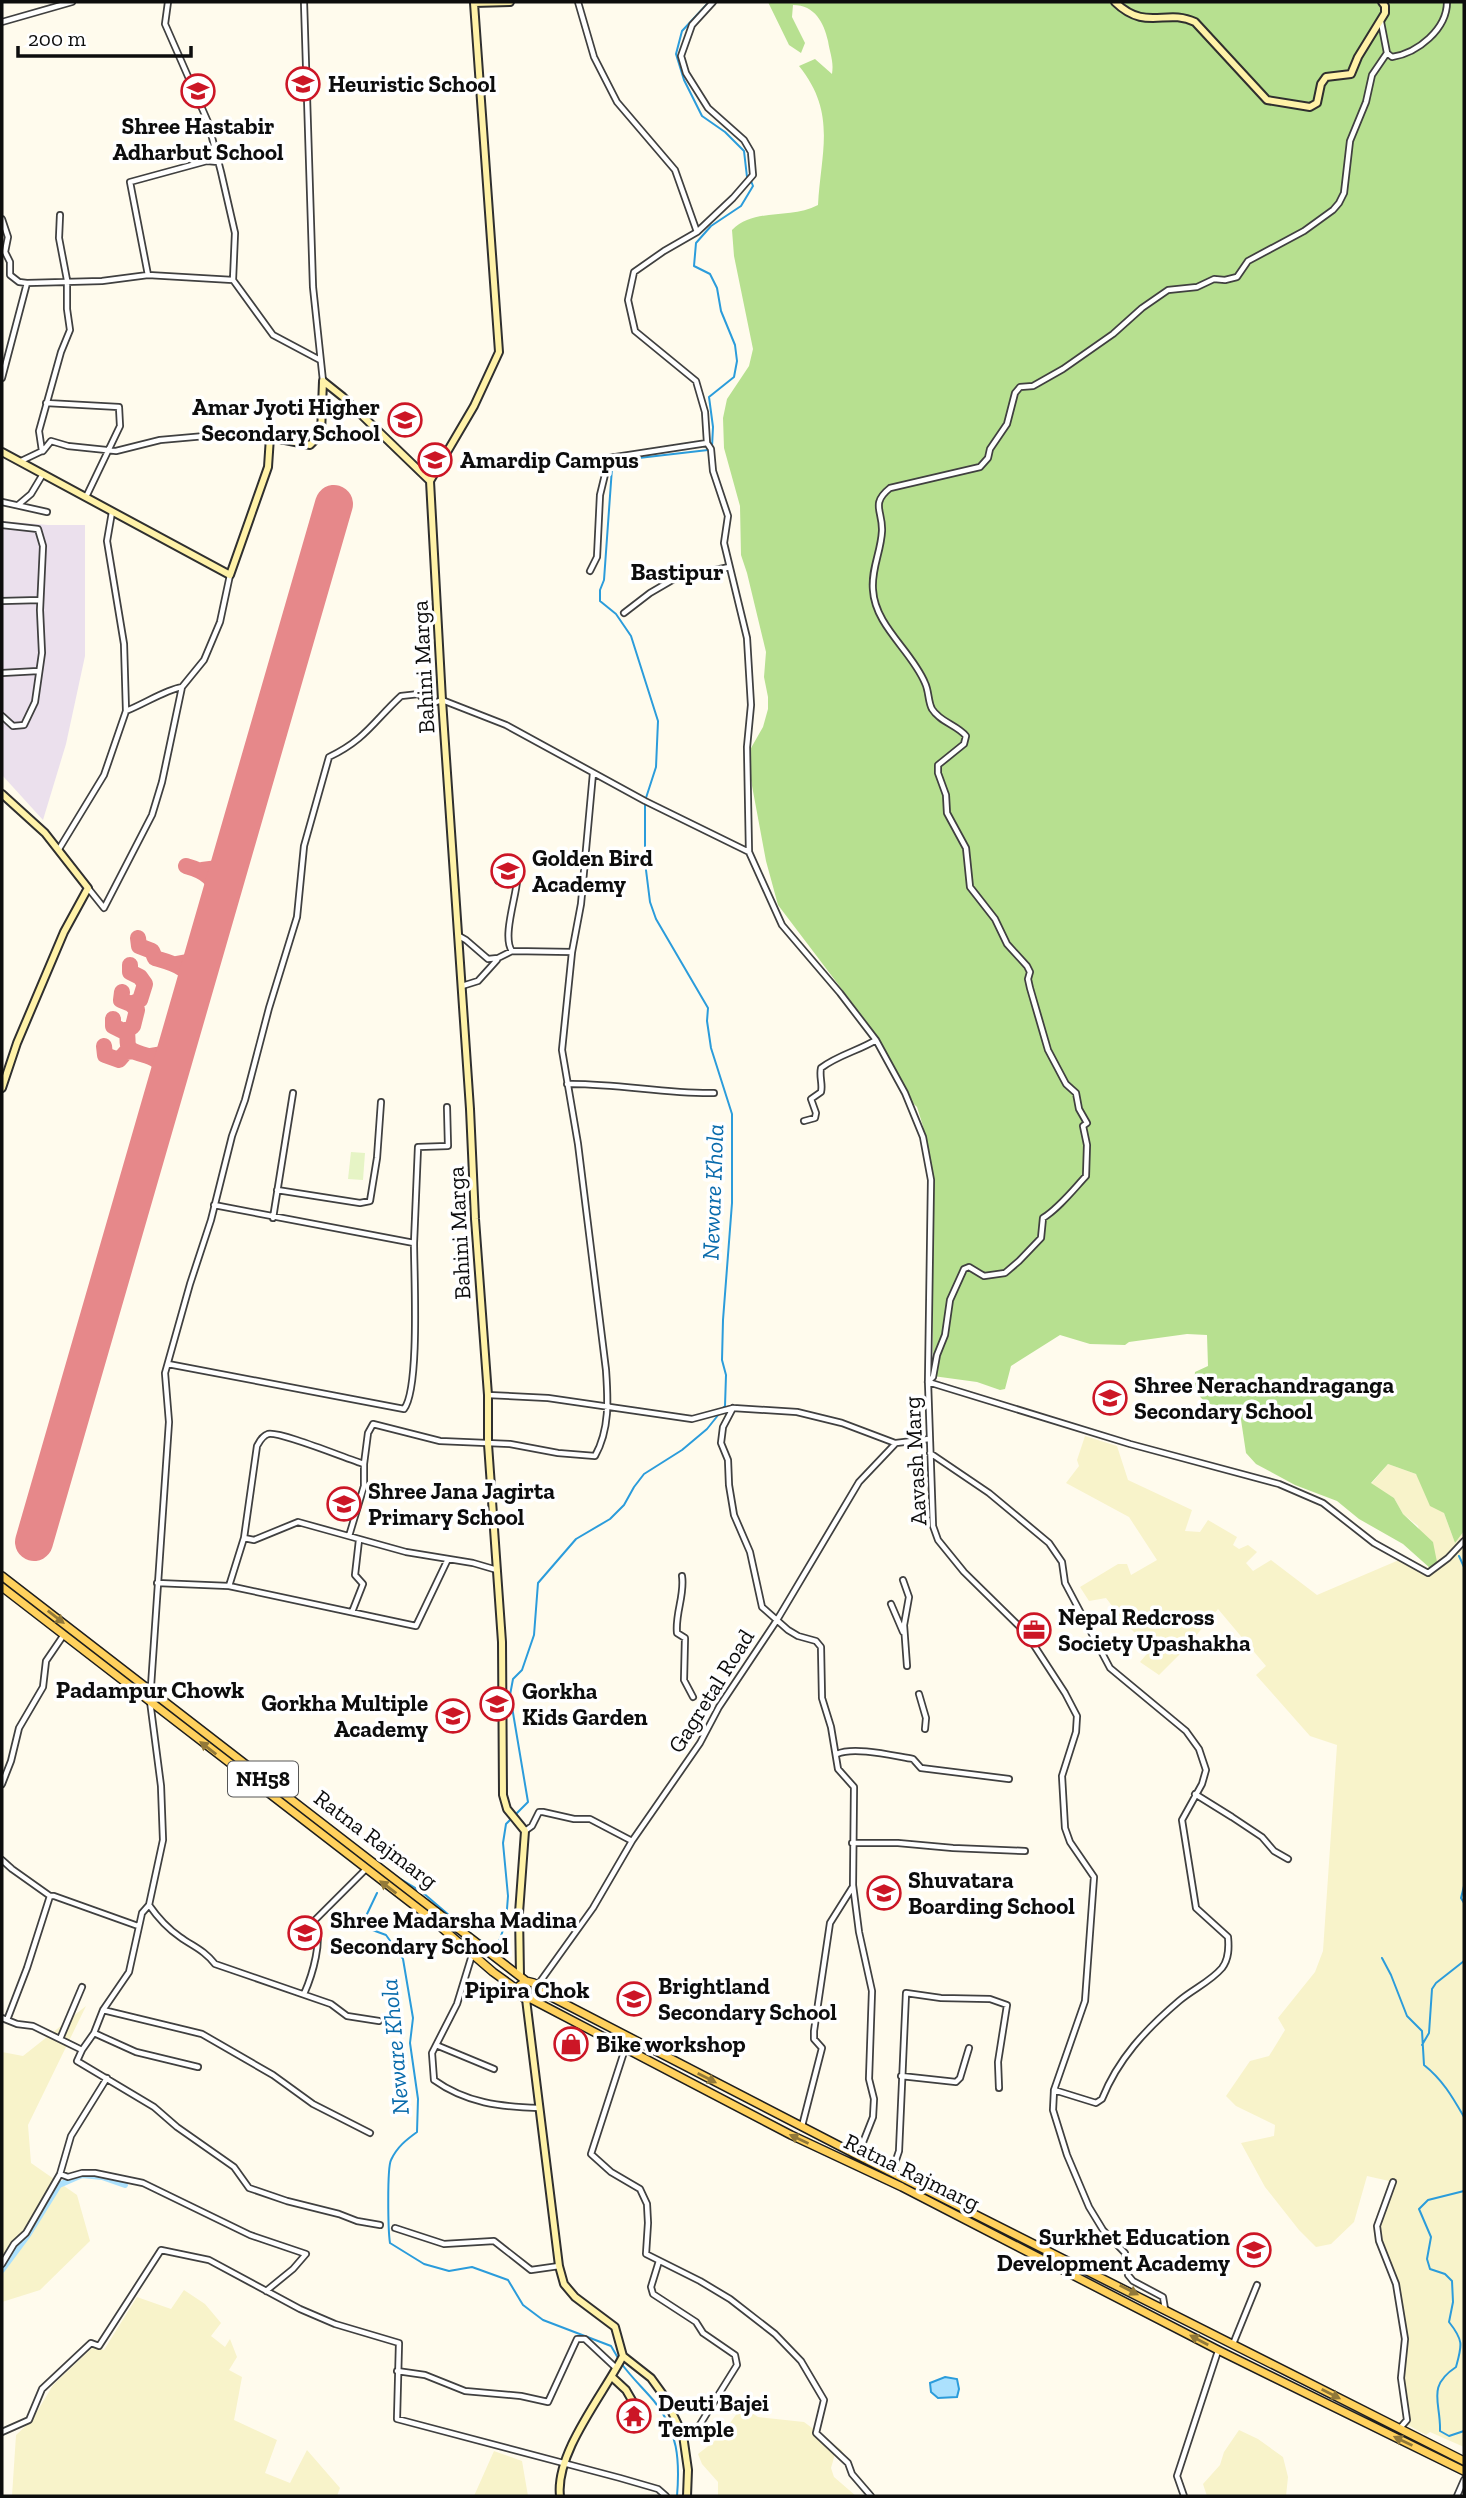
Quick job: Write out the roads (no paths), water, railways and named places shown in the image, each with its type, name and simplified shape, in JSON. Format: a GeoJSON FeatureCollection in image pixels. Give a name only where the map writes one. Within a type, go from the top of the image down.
{"type":"FeatureCollection","features":[{"type":"Feature","properties":{"kind":"main road","name":"Ratna Rajmarg"},"geometry":{"type":"LineString","coordinates":[[2,1576],[537,1988],[857,2155],[1464,2461]]}},
{"type":"Feature","properties":{"kind":"main road","name":"Ratna Rajmarg"},"geometry":{"type":"LineString","coordinates":[[2,1587],[365,1870],[428,1916],[472,1955],[519,1990],[520,1994],[791,2135],[927,2199],[1219,2350],[1464,2472]]}},
{"type":"Feature","properties":{"kind":"main road"},"geometry":{"type":"LineString","coordinates":[[519,1990],[523,1978]]}},
{"type":"Feature","properties":{"kind":"main road"},"geometry":{"type":"LineString","coordinates":[[529,1999],[535,1997],[537,1988]]}},
{"type":"Feature","properties":{"kind":"street"},"geometry":{"type":"LineString","coordinates":[[2,22],[72,2]]}},
{"type":"Feature","properties":{"kind":"street"},"geometry":{"type":"LineString","coordinates":[[168,2],[165,24],[208,122],[218,162],[234,233],[233,280],[273,335],[320,360]]}},
{"type":"Feature","properties":{"kind":"street"},"geometry":{"type":"LineString","coordinates":[[21,461],[42,451],[51,441],[68,446],[108,450],[160,440],[250,432],[310,445],[321,434],[323,381],[313,287],[304,2]]}},
{"type":"Feature","properties":{"kind":"street"},"geometry":{"type":"LineString","coordinates":[[323,381],[430,481],[474,407],[499,352],[474,2],[510,2]]}},
{"type":"Feature","properties":{"kind":"street"},"geometry":{"type":"LineString","coordinates":[[578,2],[594,57],[617,102],[675,170],[697,232]]}},
{"type":"Feature","properties":{"kind":"street"},"geometry":{"type":"LineString","coordinates":[[380,2225],[356,2221],[250,2188],[239,2172],[223,2158],[177,2127],[154,2107],[77,2061],[94,2033],[103,2010],[129,1972],[138,1926],[142,1913],[149,1905],[163,1840],[161,1786],[150,1690],[169,1422],[165,1380],[167,1364],[297,917],[303,846],[329,757],[366,734],[401,696],[419,694],[428,705],[442,700],[506,725],[593,773],[749,852],[747,747],[751,705],[747,638],[724,543],[728,516],[713,471],[711,449],[707,443],[705,412],[696,381],[635,331],[628,300],[634,272],[697,232],[753,175],[751,152],[744,140],[708,108],[686,73],[681,56],[692,25],[713,2]]}},
{"type":"Feature","properties":{"kind":"street"},"geometry":{"type":"LineString","coordinates":[[1115,2],[1130,14],[1145,19],[1183,18],[1195,22],[1268,100],[1307,107],[1317,103],[1321,84],[1326,77],[1351,74],[1385,11],[1382,2]]}},
{"type":"Feature","properties":{"kind":"street"},"geometry":{"type":"LineString","coordinates":[[1380,21],[1387,53],[1392,57],[1402,56],[1434,34],[1446,16],[1447,2]]}},
{"type":"Feature","properties":{"kind":"street"},"geometry":{"type":"LineString","coordinates":[[1387,53],[1371,75],[1366,102],[1350,141],[1344,193],[1333,210],[1304,231],[1248,261],[1237,277],[1214,279],[1197,286],[1168,290],[1142,308],[1125,325],[1063,369],[1033,386],[1020,387],[1015,393],[1007,424],[981,467],[890,488],[879,499],[882,532],[872,577],[877,609],[925,683],[932,708],[966,736],[964,744],[938,765],[938,773],[946,795],[947,813],[966,848],[970,887],[995,919],[1007,944],[1030,972],[1030,988],[1048,1051],[1066,1084],[1076,1093],[1079,1109],[1087,1124],[1083,1126],[1087,1145],[1086,1176],[1054,1211],[1043,1218],[1041,1238],[1005,1273],[984,1276],[970,1267],[964,1269],[950,1300],[945,1335],[937,1355],[933,1377],[928,1382],[1130,1444],[1279,1484],[1323,1503],[1374,1543],[1428,1573],[1464,1541]]}},
{"type":"Feature","properties":{"kind":"street"},"geometry":{"type":"LineString","coordinates":[[148,275],[130,182],[207,161],[218,162]]}},
{"type":"Feature","properties":{"kind":"street"},"geometry":{"type":"LineString","coordinates":[[42,451],[39,430],[70,330],[67,309],[68,280],[59,238],[60,215]]}},
{"type":"Feature","properties":{"kind":"street"},"geometry":{"type":"LineString","coordinates":[[2,219],[8,237],[5,252],[10,262],[10,275],[19,282],[102,281],[148,275],[233,280]]}},
{"type":"Feature","properties":{"kind":"street"},"geometry":{"type":"LineString","coordinates":[[2,379],[27,283]]}},
{"type":"Feature","properties":{"kind":"street"},"geometry":{"type":"LineString","coordinates":[[46,403],[118,407],[120,426],[86,497]]}},
{"type":"Feature","properties":{"kind":"street"},"geometry":{"type":"LineString","coordinates":[[2,794],[45,833],[104,908],[152,815],[162,782],[182,687],[204,660],[220,622],[230,575],[268,467],[270,438]]}},
{"type":"Feature","properties":{"kind":"street"},"geometry":{"type":"LineString","coordinates":[[590,571],[597,557],[600,495],[609,457],[707,443]]}},
{"type":"Feature","properties":{"kind":"street"},"geometry":{"type":"LineString","coordinates":[[2,452],[230,575]]}},
{"type":"Feature","properties":{"kind":"street"},"geometry":{"type":"LineString","coordinates":[[17,506],[30,494],[43,473]]}},
{"type":"Feature","properties":{"kind":"street","name":"Bahini Marga"},"geometry":{"type":"LineString","coordinates":[[430,481],[502,1642],[503,1795],[512,1816],[525,1831]]}},
{"type":"Feature","properties":{"kind":"street"},"geometry":{"type":"LineString","coordinates":[[2,502],[47,512]]}},
{"type":"Feature","properties":{"kind":"street"},"geometry":{"type":"LineString","coordinates":[[59,849],[104,775],[126,711],[124,644],[107,541],[112,511]]}},
{"type":"Feature","properties":{"kind":"street"},"geometry":{"type":"LineString","coordinates":[[2,525],[38,529],[43,545],[41,653],[35,702],[24,725],[13,726],[2,716]]}},
{"type":"Feature","properties":{"kind":"street"},"geometry":{"type":"LineString","coordinates":[[624,612],[674,579],[729,567]]}},
{"type":"Feature","properties":{"kind":"street"},"geometry":{"type":"LineString","coordinates":[[2,601],[40,600]]}},
{"type":"Feature","properties":{"kind":"street"},"geometry":{"type":"LineString","coordinates":[[2,673],[38,671]]}},
{"type":"Feature","properties":{"kind":"street"},"geometry":{"type":"LineString","coordinates":[[126,711],[182,687]]}},
{"type":"Feature","properties":{"kind":"street"},"geometry":{"type":"LineString","coordinates":[[349,1536],[364,1486],[368,1433],[373,1424],[440,1441],[510,1444],[596,1456],[605,1433],[608,1405],[606,1370],[597,1309],[594,1261],[562,1050],[572,952],[581,904],[593,773]]}},
{"type":"Feature","properties":{"kind":"street","name":"Aavash Marg"},"geometry":{"type":"LineString","coordinates":[[749,852],[782,925],[876,1040],[915,1114],[923,1137],[931,1180],[928,1382],[931,1514],[938,1539],[964,1572],[1026,1633],[1077,1716],[1076,1732],[1062,1776],[1065,1828],[1070,1842],[1094,1877],[1085,2001],[1054,2090],[1053,2110],[1056,2126],[1089,2207],[1103,2230],[1125,2253],[1128,2275],[1133,2281],[1163,2297],[1165,2309]]}},
{"type":"Feature","properties":{"kind":"street"},"geometry":{"type":"LineString","coordinates":[[498,881],[514,876],[517,881],[509,930],[509,946],[512,951]]}},
{"type":"Feature","properties":{"kind":"street"},"geometry":{"type":"LineString","coordinates":[[2,1088],[17,1043],[64,932],[88,888]]}},
{"type":"Feature","properties":{"kind":"street"},"geometry":{"type":"LineString","coordinates":[[458,936],[483,957],[492,960],[512,951],[572,952]]}},
{"type":"Feature","properties":{"kind":"street"},"geometry":{"type":"LineString","coordinates":[[462,986],[478,981],[499,958]]}},
{"type":"Feature","properties":{"kind":"street"},"geometry":{"type":"LineString","coordinates":[[804,1121],[815,1118],[811,1100],[821,1092],[821,1068],[876,1040]]}},
{"type":"Feature","properties":{"kind":"street"},"geometry":{"type":"LineString","coordinates":[[567,1084],[610,1084],[685,1094],[714,1093]]}},
{"type":"Feature","properties":{"kind":"street"},"geometry":{"type":"LineString","coordinates":[[273,1218],[293,1093]]}},
{"type":"Feature","properties":{"kind":"street"},"geometry":{"type":"LineString","coordinates":[[277,1190],[360,1203],[370,1201],[381,1102]]}},
{"type":"Feature","properties":{"kind":"street"},"geometry":{"type":"LineString","coordinates":[[167,1364],[289,1385],[404,1409],[410,1396],[413,1370],[418,1147],[448,1146],[447,1107]]}},
{"type":"Feature","properties":{"kind":"street"},"geometry":{"type":"LineString","coordinates":[[214,1205],[414,1243]]}},
{"type":"Feature","properties":{"kind":"street"},"geometry":{"type":"LineString","coordinates":[[488,1395],[608,1405],[692,1419],[733,1408],[814,1414],[895,1443],[929,1439]]}},
{"type":"Feature","properties":{"kind":"street"},"geometry":{"type":"LineString","coordinates":[[733,1408],[720,1437],[728,1460],[734,1514],[750,1552],[762,1607],[798,1636],[816,1641],[821,1647],[822,1698],[837,1754],[838,1769],[854,1787],[853,1885],[859,1932],[872,1991],[869,2079],[874,2099],[873,2117],[857,2155]]}},
{"type":"Feature","properties":{"kind":"street"},"geometry":{"type":"LineString","coordinates":[[229,1586],[244,1538],[257,1446],[264,1436],[283,1436],[364,1464]]}},
{"type":"Feature","properties":{"kind":"street","name":"Gagretal Road"},"geometry":{"type":"LineString","coordinates":[[537,1988],[593,1908],[632,1841],[700,1743],[719,1707],[777,1620],[853,1490],[895,1443]]}},
{"type":"Feature","properties":{"kind":"street"},"geometry":{"type":"LineString","coordinates":[[929,1452],[989,1493],[1049,1543],[1062,1562],[1065,1583],[1110,1668],[1186,1731],[1199,1749],[1206,1770],[1202,1784],[1182,1820],[1196,1909],[1228,1937],[1229,1951],[1224,1966],[1206,1983],[1179,2001],[1139,2039],[1121,2060],[1102,2099],[1096,2104],[1054,2090]]}},
{"type":"Feature","properties":{"kind":"street"},"geometry":{"type":"LineString","coordinates":[[244,1538],[254,1540],[298,1522],[359,1540],[497,1570]]}},
{"type":"Feature","properties":{"kind":"street"},"geometry":{"type":"LineString","coordinates":[[352,1612],[363,1584],[355,1575],[359,1540]]}},
{"type":"Feature","properties":{"kind":"street"},"geometry":{"type":"LineString","coordinates":[[158,1583],[229,1586],[416,1626],[448,1559]]}},
{"type":"Feature","properties":{"kind":"street"},"geometry":{"type":"LineString","coordinates":[[682,1576],[684,1587],[677,1633],[685,1638],[684,1680],[693,1697]]}},
{"type":"Feature","properties":{"kind":"street"},"geometry":{"type":"LineString","coordinates":[[903,1580],[909,1597],[904,1633],[907,1666]]}},
{"type":"Feature","properties":{"kind":"street"},"geometry":{"type":"LineString","coordinates":[[891,1604],[904,1633]]}},
{"type":"Feature","properties":{"kind":"street"},"geometry":{"type":"LineString","coordinates":[[2,1784],[19,1728],[43,1686],[46,1661],[63,1636]]}},
{"type":"Feature","properties":{"kind":"street"},"geometry":{"type":"LineString","coordinates":[[919,1694],[926,1718],[925,1729]]}},
{"type":"Feature","properties":{"kind":"street"},"geometry":{"type":"LineString","coordinates":[[837,1754],[843,1751],[886,1755],[913,1759],[921,1768],[1009,1779]]}},
{"type":"Feature","properties":{"kind":"street"},"geometry":{"type":"LineString","coordinates":[[1195,1794],[1262,1837],[1274,1851],[1288,1859]]}},
{"type":"Feature","properties":{"kind":"street"},"geometry":{"type":"LineString","coordinates":[[523,1978],[519,1913],[525,1831],[532,1826],[539,1812],[574,1819],[590,1819],[632,1841]]}},
{"type":"Feature","properties":{"kind":"street"},"geometry":{"type":"LineString","coordinates":[[852,1843],[898,1843],[1025,1851]]}},
{"type":"Feature","properties":{"kind":"street"},"geometry":{"type":"LineString","coordinates":[[2,1860],[50,1896],[138,1926]]}},
{"type":"Feature","properties":{"kind":"street"},"geometry":{"type":"LineString","coordinates":[[304,1994],[319,1941],[314,1921],[365,1870]]}},
{"type":"Feature","properties":{"kind":"street"},"geometry":{"type":"LineString","coordinates":[[802,2126],[822,2048],[814,2039],[814,2031],[830,1923],[853,1885]]}},
{"type":"Feature","properties":{"kind":"street"},"geometry":{"type":"LineString","coordinates":[[50,1896],[27,1968],[4,2019],[33,2026],[82,2050]]}},
{"type":"Feature","properties":{"kind":"street"},"geometry":{"type":"LineString","coordinates":[[149,1905],[161,1922],[181,1938],[205,1951],[215,1964],[331,2004],[347,2016],[379,2021]]}},
{"type":"Feature","properties":{"kind":"street"},"geometry":{"type":"LineString","coordinates":[[472,1955],[457,2004],[432,2053],[434,2080],[471,2099],[500,2107],[539,2108]]}},
{"type":"Feature","properties":{"kind":"street"},"geometry":{"type":"LineString","coordinates":[[60,2039],[82,1987]]}},
{"type":"Feature","properties":{"kind":"street"},"geometry":{"type":"LineString","coordinates":[[892,2172],[900,2151],[906,1993],[990,2000],[1007,2005],[998,2063],[999,2088]]}},
{"type":"Feature","properties":{"kind":"street"},"geometry":{"type":"LineString","coordinates":[[529,1999],[539,2108],[559,2266],[564,2284],[575,2297],[615,2327],[624,2356],[651,2378],[664,2396],[683,2435],[688,2470],[687,2496]]}},
{"type":"Feature","properties":{"kind":"street"},"geometry":{"type":"LineString","coordinates":[[103,2010],[202,2034],[273,2075],[313,2104],[370,2133]]}},
{"type":"Feature","properties":{"kind":"street"},"geometry":{"type":"LineString","coordinates":[[94,2033],[136,2052],[198,2067]]}},
{"type":"Feature","properties":{"kind":"street"},"geometry":{"type":"LineString","coordinates":[[436,2045],[494,2069]]}},
{"type":"Feature","properties":{"kind":"street"},"geometry":{"type":"LineString","coordinates":[[901,2076],[956,2082],[960,2078],[969,2048]]}},
{"type":"Feature","properties":{"kind":"street"},"geometry":{"type":"LineString","coordinates":[[625,2049],[591,2154],[611,2172],[640,2189],[647,2204],[646,2254],[730,2299],[788,2345],[801,2361],[824,2400],[817,2433],[848,2463],[852,2474],[872,2496]]}},
{"type":"Feature","properties":{"kind":"street"},"geometry":{"type":"LineString","coordinates":[[2,2264],[14,2244],[26,2234],[60,2174],[71,2136],[107,2078]]}},
{"type":"Feature","properties":{"kind":"street"},"geometry":{"type":"LineString","coordinates":[[60,2174],[68,2177],[95,2173],[143,2183],[250,2235],[306,2254],[293,2269],[266,2291]]}},
{"type":"Feature","properties":{"kind":"street"},"geometry":{"type":"LineString","coordinates":[[1393,2182],[1377,2227],[1379,2241],[1396,2284],[1405,2339],[1401,2378],[1407,2420],[1399,2428]]}},
{"type":"Feature","properties":{"kind":"street"},"geometry":{"type":"LineString","coordinates":[[395,2228],[443,2244],[494,2241],[531,2270],[559,2266]]}},
{"type":"Feature","properties":{"kind":"street"},"geometry":{"type":"LineString","coordinates":[[2,2432],[29,2420],[42,2389],[92,2343],[99,2346],[160,2250],[209,2260],[335,2324],[399,2343],[397,2419],[658,2489],[666,2496]]}},
{"type":"Feature","properties":{"kind":"street"},"geometry":{"type":"LineString","coordinates":[[659,2261],[650,2287],[653,2294],[696,2322],[703,2333],[735,2355],[737,2365],[699,2426],[683,2435]]}},
{"type":"Feature","properties":{"kind":"street"},"geometry":{"type":"LineString","coordinates":[[1233,2344],[1257,2285]]}},
{"type":"Feature","properties":{"kind":"street"},"geometry":{"type":"LineString","coordinates":[[397,2371],[425,2375],[465,2391],[521,2396],[548,2402],[577,2339],[585,2339],[617,2369]]}},
{"type":"Feature","properties":{"kind":"street"},"geometry":{"type":"LineString","coordinates":[[1184,2496],[1178,2476],[1219,2350]]}},
{"type":"Feature","properties":{"kind":"street"},"geometry":{"type":"LineString","coordinates":[[560,2496],[563,2463],[624,2356]]}},
{"type":"Feature","properties":{"kind":"street"},"geometry":{"type":"LineString","coordinates":[[612,2377],[626,2390],[637,2409],[630,2417],[622,2418]]}},
{"type":"Feature","properties":{"kind":"street"},"geometry":{"type":"LineString","coordinates":[[1457,2496],[1464,2480]]}},
{"type":"Feature","properties":{"kind":"water"},"geometry":{"type":"Polygon","coordinates":[[[945,2377],[957,2379],[957,2397],[938,2398],[931,2392],[930,2383],[945,2377]]]}},
{"type":"Feature","properties":{"kind":"waterway","name":"Neware Khola"},"geometry":{"type":"LineString","coordinates":[[709,2],[682,31],[676,54],[684,80],[702,116],[725,132],[744,151],[747,177]]}},
{"type":"Feature","properties":{"kind":"waterway","name":"Neware Khola"},"geometry":{"type":"LineString","coordinates":[[712,447],[713,427],[709,397],[734,377],[737,361],[735,345],[721,311],[717,288],[710,274],[694,266],[696,243],[711,226],[741,206],[753,186],[751,181]]}},
{"type":"Feature","properties":{"kind":"waterway","name":"Neware Khola"},"geometry":{"type":"LineString","coordinates":[[708,450],[630,459],[612,468],[600,601],[616,614],[631,636],[658,721],[656,767],[645,801],[645,862],[650,902],[656,919],[708,1008],[711,1048],[732,1114],[732,1203],[723,1320],[722,1360],[726,1375],[725,1406],[722,1409]]}},
{"type":"Feature","properties":{"kind":"waterway","name":"Neware Khola"},"geometry":{"type":"LineString","coordinates":[[479,1940],[491,1945],[498,1944],[506,1922],[508,1896],[503,1843],[506,1824],[528,1802],[510,1695],[513,1679],[522,1670],[534,1635],[538,1583],[576,1539],[610,1519],[624,1505],[644,1474],[682,1450],[707,1429],[719,1414]]}},
{"type":"Feature","properties":{"kind":"waterway"},"geometry":{"type":"LineString","coordinates":[[1459,1556],[1464,1567]]}},
{"type":"Feature","properties":{"kind":"waterway"},"geometry":{"type":"LineString","coordinates":[[1464,1804],[1464,1810]]}},
{"type":"Feature","properties":{"kind":"waterway","name":"Neware Khola"},"geometry":{"type":"LineString","coordinates":[[394,1875],[422,1892],[471,1934]]}},
{"type":"Feature","properties":{"kind":"waterway"},"geometry":{"type":"LineString","coordinates":[[1464,1886],[1461,1898],[1464,1903]]}},
{"type":"Feature","properties":{"kind":"waterway","name":"Neware Khola"},"geometry":{"type":"LineString","coordinates":[[377,1893],[367,1914],[367,1928],[386,1935],[403,1959],[413,2018],[410,2043],[418,2099],[417,2132],[399,2148],[390,2165],[390,2243],[424,2264],[449,2271],[472,2267],[508,2280],[523,2305],[543,2320],[611,2346],[618,2358]]}},
{"type":"Feature","properties":{"kind":"waterway"},"geometry":{"type":"LineString","coordinates":[[1382,1958],[1407,2016],[1422,2031],[1424,2065],[1442,2083],[1464,2117]]}},
{"type":"Feature","properties":{"kind":"waterway"},"geometry":{"type":"LineString","coordinates":[[1422,2045],[1429,2033],[1432,1989],[1464,1961]]}},
{"type":"Feature","properties":{"kind":"waterway"},"geometry":{"type":"LineString","coordinates":[[2,2270],[28,2235],[59,2185],[82,2175],[102,2177],[125,2185]]}},
{"type":"Feature","properties":{"kind":"waterway"},"geometry":{"type":"LineString","coordinates":[[1464,2191],[1428,2200],[1419,2209],[1431,2237],[1427,2259],[1430,2269],[1445,2274],[1452,2281],[1453,2302],[1449,2322],[1460,2343],[1456,2367],[1447,2374],[1438,2388],[1440,2431],[1449,2436],[1464,2431]]}},
{"type":"Feature","properties":{"kind":"waterway","name":"Neware Khola"},"geometry":{"type":"LineString","coordinates":[[621,2363],[654,2401],[668,2423],[676,2446],[677,2496]]}},
{"type":"Feature","properties":{"kind":"place","name":"Heuristic School"},"geometry":{"type":"Point","coordinates":[303,84]}},
{"type":"Feature","properties":{"kind":"place","name":"Shree Hastabir Adharbut School"},"geometry":{"type":"Point","coordinates":[198,91]}},
{"type":"Feature","properties":{"kind":"place","name":"Amar Jyoti Higher Secondary School"},"geometry":{"type":"Point","coordinates":[405,420]}},
{"type":"Feature","properties":{"kind":"place","name":"Amardip Campus"},"geometry":{"type":"Point","coordinates":[435,460]}},
{"type":"Feature","properties":{"kind":"place","name":"Golden Bird Academy"},"geometry":{"type":"Point","coordinates":[508,871]}},
{"type":"Feature","properties":{"kind":"place","name":"Shree Nerachandraganga Secondary School"},"geometry":{"type":"Point","coordinates":[1110,1398]}},
{"type":"Feature","properties":{"kind":"place","name":"Shree Jana Jagirta Primary School"},"geometry":{"type":"Point","coordinates":[344,1504]}},
{"type":"Feature","properties":{"kind":"place","name":"Nepal Redcross Society Upashakha"},"geometry":{"type":"Point","coordinates":[1034,1630]}},
{"type":"Feature","properties":{"kind":"place","name":"Gorkha Kids Garden"},"geometry":{"type":"Point","coordinates":[497,1704]}},
{"type":"Feature","properties":{"kind":"place","name":"Gorkha Multiple Academy"},"geometry":{"type":"Point","coordinates":[453,1716]}},
{"type":"Feature","properties":{"kind":"place","name":"Shuvatara Boarding School"},"geometry":{"type":"Point","coordinates":[884,1893]}},
{"type":"Feature","properties":{"kind":"place","name":"Shree Madarsha Madina Secondary School"},"geometry":{"type":"Point","coordinates":[305,1933]}},
{"type":"Feature","properties":{"kind":"place","name":"Brightland Secondary School"},"geometry":{"type":"Point","coordinates":[634,1999]}},
{"type":"Feature","properties":{"kind":"place","name":"Bike workshop"},"geometry":{"type":"Point","coordinates":[571,2044]}},
{"type":"Feature","properties":{"kind":"place","name":"Surkhet Education Development Academy"},"geometry":{"type":"Point","coordinates":[1254,2250]}},
{"type":"Feature","properties":{"kind":"place","name":"Deuti Bajei Temple"},"geometry":{"type":"Point","coordinates":[634,2416]}},
{"type":"Feature","properties":{"kind":"district","name":"Bastipur"},"geometry":{"type":"Point","coordinates":[677,572]}},
{"type":"Feature","properties":{"kind":"district","name":"Padampur Chowk"},"geometry":{"type":"Point","coordinates":[150,1690]}},
{"type":"Feature","properties":{"kind":"district","name":"Pipira Chok"},"geometry":{"type":"Point","coordinates":[527,1990]}}]}
